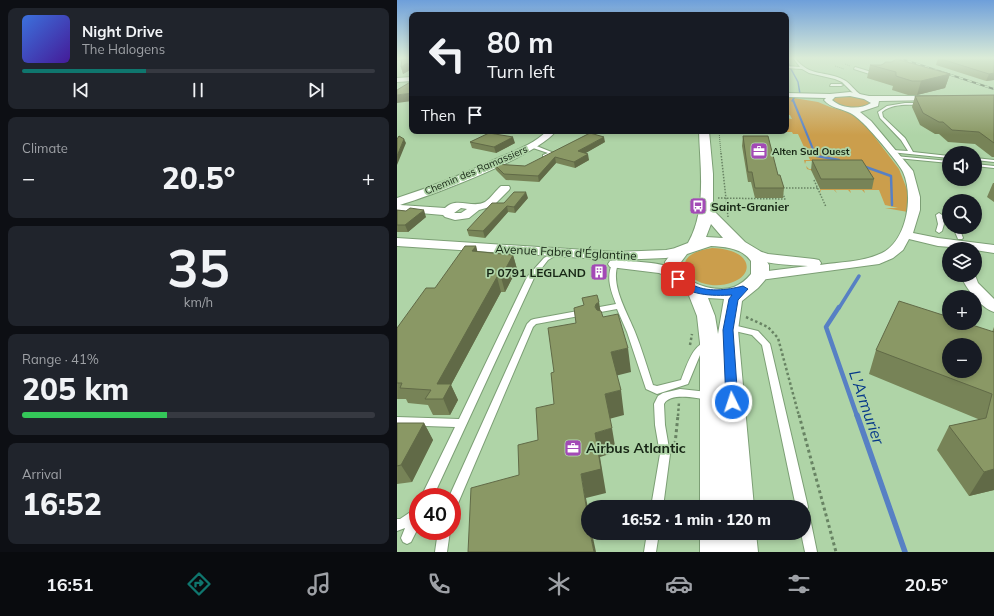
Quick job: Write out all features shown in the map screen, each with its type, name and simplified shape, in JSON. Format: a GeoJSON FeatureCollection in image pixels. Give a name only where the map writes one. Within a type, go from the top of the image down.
{"type":"FeatureCollection","features":[{"type":"Feature","properties":{"kind":"street"},"geometry":{"type":"LineString","coordinates":[[829,99],[842,94],[859,95],[872,100],[941,97]]}},
{"type":"Feature","properties":{"kind":"street"},"geometry":{"type":"LineString","coordinates":[[704,134],[707,212],[703,231],[673,262],[675,275],[683,283],[696,290],[720,294],[751,282],[837,266],[860,264],[888,255],[898,247],[906,235],[915,210],[914,197],[908,171],[868,122],[855,112],[829,99],[789,95]]}},
{"type":"Feature","properties":{"kind":"street"},"geometry":{"type":"LineString","coordinates":[[846,108],[872,107],[872,100]]}},
{"type":"Feature","properties":{"kind":"street"},"geometry":{"type":"LineString","coordinates":[[864,108],[863,111],[868,122]]}},
{"type":"Feature","properties":{"kind":"street","name":"Chemin des Ramassiers"},"geometry":{"type":"LineString","coordinates":[[397,202],[431,190],[532,146],[548,134]]}},
{"type":"Feature","properties":{"kind":"street"},"geometry":{"type":"LineString","coordinates":[[397,208],[448,212],[461,205],[469,205],[473,208],[489,204],[505,188]]}},
{"type":"Feature","properties":{"kind":"street"},"geometry":{"type":"LineString","coordinates":[[707,212],[761,264],[751,282],[733,299],[739,324],[729,353],[740,500]]}},
{"type":"Feature","properties":{"kind":"street"},"geometry":{"type":"LineString","coordinates":[[906,235],[942,242]]}},
{"type":"Feature","properties":{"kind":"street","name":"Avenue Fabre d'Églantine"},"geometry":{"type":"LineString","coordinates":[[397,242],[616,256],[666,254],[688,248]]}},
{"type":"Feature","properties":{"kind":"street"},"geometry":{"type":"LineString","coordinates":[[688,248],[722,242],[746,249],[766,258],[837,266]]}},
{"type":"Feature","properties":{"kind":"street"},"geometry":{"type":"LineString","coordinates":[[982,247],[994,249]]}},
{"type":"Feature","properties":{"kind":"street","name":"Avenue Fabre d'Églantine"},"geometry":{"type":"LineString","coordinates":[[474,248],[493,255],[661,269],[675,275]]}},
{"type":"Feature","properties":{"kind":"street"},"geometry":{"type":"LineString","coordinates":[[970,282],[971,285],[994,307]]}},
{"type":"Feature","properties":{"kind":"street"},"geometry":{"type":"LineString","coordinates":[[696,290],[706,316],[697,341],[711,397],[714,500]]}},
{"type":"Feature","properties":{"kind":"street"},"geometry":{"type":"LineString","coordinates":[[714,540],[715,552]]}},
{"type":"Feature","properties":{"kind":"street"},"geometry":{"type":"LineString","coordinates":[[742,540],[743,552]]}},
{"type":"Feature","properties":{"kind":"lane"},"geometry":{"type":"LineString","coordinates":[[844,84],[859,95]]}},
{"type":"Feature","properties":{"kind":"lane"},"geometry":{"type":"LineString","coordinates":[[831,85],[841,85]]}},
{"type":"Feature","properties":{"kind":"lane"},"geometry":{"type":"LineString","coordinates":[[842,94],[848,88]]}},
{"type":"Feature","properties":{"kind":"lane"},"geometry":{"type":"LineString","coordinates":[[911,153],[903,139],[881,117],[880,112],[884,108],[895,105],[923,104]]}},
{"type":"Feature","properties":{"kind":"lane"},"geometry":{"type":"LineString","coordinates":[[532,146],[552,153],[540,159]]}},
{"type":"Feature","properties":{"kind":"lane"},"geometry":{"type":"LineString","coordinates":[[894,154],[911,153],[942,156]]}},
{"type":"Feature","properties":{"kind":"lane"},"geometry":{"type":"LineString","coordinates":[[894,154],[942,161]]}},
{"type":"Feature","properties":{"kind":"lane"},"geometry":{"type":"LineString","coordinates":[[982,160],[994,161]]}},
{"type":"Feature","properties":{"kind":"lane"},"geometry":{"type":"LineString","coordinates":[[982,166],[994,167]]}},
{"type":"Feature","properties":{"kind":"lane"},"geometry":{"type":"LineString","coordinates":[[939,215],[941,224],[939,231]]}},
{"type":"Feature","properties":{"kind":"lane"},"geometry":{"type":"LineString","coordinates":[[431,488],[531,277],[546,259],[559,252]]}},
{"type":"Feature","properties":{"kind":"lane"},"geometry":{"type":"LineString","coordinates":[[615,264],[611,270],[612,278],[620,306],[629,325],[649,387],[657,390],[685,382],[696,353],[697,341]]}},
{"type":"Feature","properties":{"kind":"lane"},"geometry":{"type":"LineString","coordinates":[[459,488],[530,326],[538,321],[620,306]]}},
{"type":"Feature","properties":{"kind":"lane"},"geometry":{"type":"LineString","coordinates":[[739,324],[755,333],[766,344],[800,500]]}},
{"type":"Feature","properties":{"kind":"lane"},"geometry":{"type":"LineString","coordinates":[[618,328],[629,325]]}},
{"type":"Feature","properties":{"kind":"lane"},"geometry":{"type":"LineString","coordinates":[[658,500],[665,454],[659,404],[666,396],[680,393],[711,397]]}},
{"type":"Feature","properties":{"kind":"lane"},"geometry":{"type":"LineString","coordinates":[[397,421],[462,423]]}},
{"type":"Feature","properties":{"kind":"lane"},"geometry":{"type":"LineString","coordinates":[[398,526],[409,519]]}},
{"type":"Feature","properties":{"kind":"lane"},"geometry":{"type":"LineString","coordinates":[[407,538],[409,534]]}},
{"type":"Feature","properties":{"kind":"lane"},"geometry":{"type":"LineString","coordinates":[[441,552],[443,540]]}},
{"type":"Feature","properties":{"kind":"lane"},"geometry":{"type":"LineString","coordinates":[[650,552],[652,540]]}},
{"type":"Feature","properties":{"kind":"lane"},"geometry":{"type":"LineString","coordinates":[[809,540],[811,552]]}},
{"type":"Feature","properties":{"kind":"path"},"geometry":{"type":"LineString","coordinates":[[719,134],[729,218]]}},
{"type":"Feature","properties":{"kind":"path"},"geometry":{"type":"LineString","coordinates":[[814,180],[826,207]]}},
{"type":"Feature","properties":{"kind":"path"},"geometry":{"type":"LineString","coordinates":[[726,198],[785,199],[781,188],[818,188]]}},
{"type":"Feature","properties":{"kind":"path"},"geometry":{"type":"LineString","coordinates":[[739,324],[746,312]]}},
{"type":"Feature","properties":{"kind":"path"},"geometry":{"type":"LineString","coordinates":[[739,324],[760,322],[768,327],[778,338],[836,552]]}},
{"type":"Feature","properties":{"kind":"path"},"geometry":{"type":"LineString","coordinates":[[674,452],[680,393]]}},
{"type":"Feature","properties":{"kind":"shaded area"},"geometry":{"type":"Polygon","coordinates":[[[845,95],[861,97],[870,103],[861,107],[851,108],[836,103],[832,100],[835,97],[845,95]]]}},
{"type":"Feature","properties":{"kind":"shaded area"},"geometry":{"type":"Polygon","coordinates":[[[789,97],[818,102],[855,114],[867,127],[899,169],[908,192],[908,212],[885,208],[898,208],[885,205],[879,190],[864,190],[865,193],[862,190],[850,190],[851,193],[848,190],[835,190],[837,193],[834,190],[821,190],[821,193],[820,189],[871,189],[807,169],[806,166],[809,169],[847,169],[831,161],[806,161],[805,164],[804,160],[810,160],[798,134],[789,132],[789,118],[792,119],[790,115],[789,97]]]}},
{"type":"Feature","properties":{"kind":"shaded area"},"geometry":{"type":"Polygon","coordinates":[[[712,248],[731,251],[742,257],[747,266],[744,275],[733,282],[719,285],[706,284],[696,280],[688,274],[685,266],[687,259],[696,252],[712,248]]]}},
{"type":"Feature","properties":{"kind":"building"},"geometry":{"type":"Polygon","coordinates":[[[409,84],[409,93],[397,95],[397,90],[409,84]]]}},
{"type":"Feature","properties":{"kind":"building"},"geometry":{"type":"Polygon","coordinates":[[[994,95],[994,143],[979,132],[952,130],[943,122],[939,122],[923,113],[915,96],[994,95]]]}},
{"type":"Feature","properties":{"kind":"building"},"geometry":{"type":"Polygon","coordinates":[[[487,134],[513,137],[494,147],[470,142],[487,134]]]}},
{"type":"Feature","properties":{"kind":"building"},"geometry":{"type":"Polygon","coordinates":[[[588,134],[604,137],[578,151],[588,154],[574,162],[555,157],[538,176],[504,174],[494,164],[525,166],[588,134]]]}},
{"type":"Feature","properties":{"kind":"building"},"geometry":{"type":"Polygon","coordinates":[[[399,136],[404,139],[397,156],[397,139],[399,136]]]}},
{"type":"Feature","properties":{"kind":"building"},"geometry":{"type":"Polygon","coordinates":[[[743,136],[768,136],[778,175],[780,175],[784,188],[755,188],[752,172],[748,172],[743,136]]]}},
{"type":"Feature","properties":{"kind":"building"},"geometry":{"type":"Polygon","coordinates":[[[812,160],[862,160],[874,179],[821,179],[812,160]]]}},
{"type":"Feature","properties":{"kind":"building"},"geometry":{"type":"Polygon","coordinates":[[[514,192],[526,192],[514,207],[507,206],[483,231],[467,230],[492,203],[504,203],[514,192]]]}},
{"type":"Feature","properties":{"kind":"building"},"geometry":{"type":"Polygon","coordinates":[[[410,208],[424,210],[405,225],[397,225],[397,210],[406,211],[410,208]]]}},
{"type":"Feature","properties":{"kind":"building"},"geometry":{"type":"Polygon","coordinates":[[[465,246],[476,246],[472,251],[513,255],[501,277],[497,277],[437,384],[451,384],[443,399],[425,399],[431,390],[400,388],[402,383],[397,383],[397,328],[426,288],[435,288],[465,246]]]}},
{"type":"Feature","properties":{"kind":"building"},"geometry":{"type":"Polygon","coordinates":[[[597,295],[599,302],[595,307],[597,310],[601,311],[603,317],[618,314],[628,348],[611,352],[621,390],[605,394],[612,428],[595,433],[601,469],[581,474],[585,500],[581,500],[581,540],[591,540],[594,552],[468,552],[471,488],[519,475],[518,445],[538,440],[536,408],[554,404],[551,373],[554,372],[548,328],[576,323],[574,308],[584,305],[582,298],[597,295]]]}},
{"type":"Feature","properties":{"kind":"building"},"geometry":{"type":"Polygon","coordinates":[[[899,301],[942,315],[942,330],[982,330],[982,328],[994,332],[994,469],[984,472],[949,426],[986,418],[992,394],[950,378],[982,378],[982,338],[942,338],[942,375],[876,350],[899,301]]]}},
{"type":"Feature","properties":{"kind":"building"},"geometry":{"type":"Polygon","coordinates":[[[397,423],[424,423],[401,465],[397,466],[397,423]]]}},
{"type":"Feature","properties":{"kind":"waterway","name":"L'Armurier"},"geometry":{"type":"LineString","coordinates":[[798,84],[800,94]]}},
{"type":"Feature","properties":{"kind":"waterway","name":"L'Armurier"},"geometry":{"type":"LineString","coordinates":[[793,100],[815,154]]}},
{"type":"Feature","properties":{"kind":"waterway","name":"L'Armurier"},"geometry":{"type":"LineString","coordinates":[[815,154],[817,156],[839,160]]}},
{"type":"Feature","properties":{"kind":"waterway","name":"L'Armurier"},"geometry":{"type":"LineString","coordinates":[[863,166],[891,176],[892,205]]}},
{"type":"Feature","properties":{"kind":"waterway","name":"L'Armurier"},"geometry":{"type":"LineString","coordinates":[[839,308],[859,276]]}},
{"type":"Feature","properties":{"kind":"waterway","name":"L'Armurier"},"geometry":{"type":"LineString","coordinates":[[839,307],[826,327],[857,416]]}},
{"type":"Feature","properties":{"kind":"waterway","name":"L'Armurier"},"geometry":{"type":"LineString","coordinates":[[857,415],[905,552]]}},
{"type":"Feature","properties":{"kind":"railway"},"geometry":{"type":"LineString","coordinates":[[978,84],[994,89]]}},
{"type":"Feature","properties":{"kind":"place","name":"Alten Sud Ouest"},"geometry":{"type":"Point","coordinates":[759,151]}},
{"type":"Feature","properties":{"kind":"place","name":"Saint-Granier"},"geometry":{"type":"Point","coordinates":[698,206]}},
{"type":"Feature","properties":{"kind":"place","name":"P 0791 LEGLAND"},"geometry":{"type":"Point","coordinates":[599,272]}},
{"type":"Feature","properties":{"kind":"place","name":"Airbus Atlantic"},"geometry":{"type":"Point","coordinates":[573,448]}},
{"type":"Feature","properties":{"kind":"route"},"geometry":{"type":"LineString","coordinates":[[678,279],[689,287],[708,293],[720,294],[743,289],[733,299],[728,330],[732,402]]}}]}
